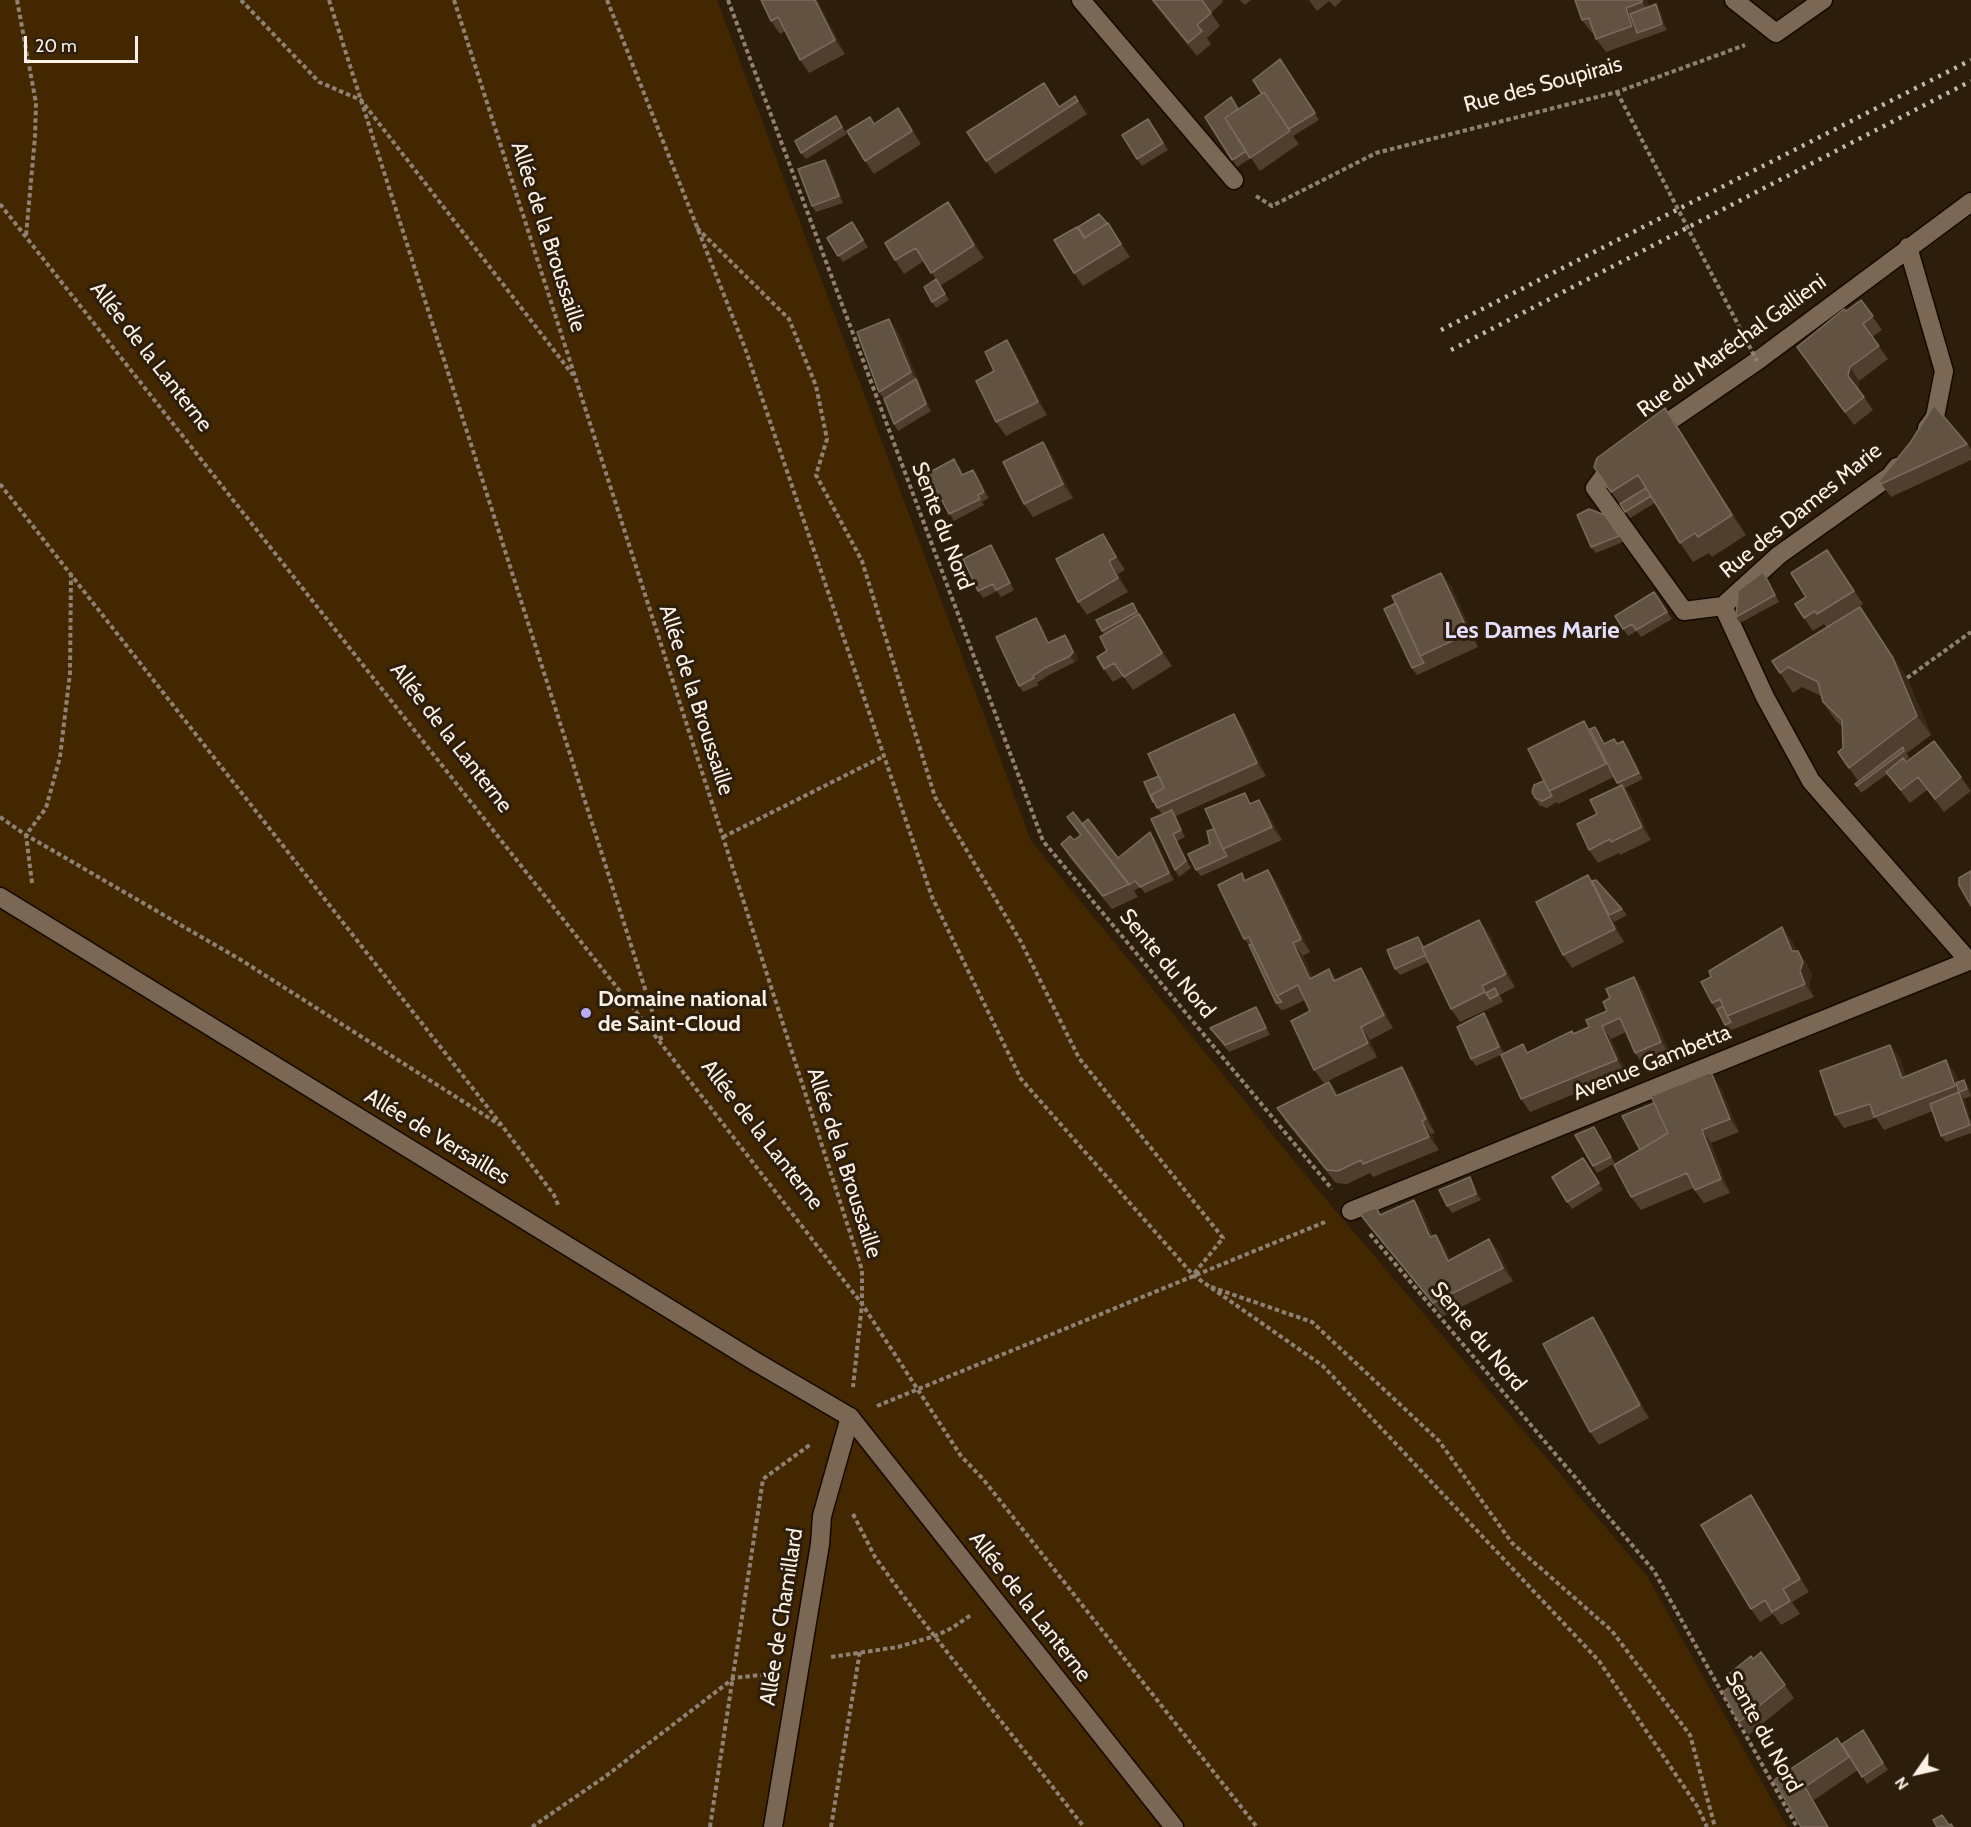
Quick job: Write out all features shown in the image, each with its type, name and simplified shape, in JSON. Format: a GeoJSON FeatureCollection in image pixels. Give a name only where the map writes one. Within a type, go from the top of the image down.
{"type":"FeatureCollection","features":[{"type":"Feature","properties":{"kind":"street"},"geometry":{"type":"LineString","coordinates":[[1081,0],[1234,180]]}},
{"type":"Feature","properties":{"kind":"street"},"geometry":{"type":"LineString","coordinates":[[1734,0],[1776,33],[1823,0]]}},
{"type":"Feature","properties":{"kind":"street","name":"Rue du Maréchal Gallieni"},"geometry":{"type":"LineString","coordinates":[[1723,606],[1684,611],[1595,488],[1619,455],[1756,362],[1971,202]]}},
{"type":"Feature","properties":{"kind":"street","name":"Rue des Dames Marie"},"geometry":{"type":"LineString","coordinates":[[1908,247],[1944,371],[1935,417],[1890,476],[1779,555],[1723,606],[1765,697],[1811,781],[1970,965]]}},
{"type":"Feature","properties":{"kind":"street","name":"Allée de Versailles"},"geometry":{"type":"LineString","coordinates":[[0,897],[756,1362],[850,1417]]}},
{"type":"Feature","properties":{"kind":"street","name":"Avenue Gambetta"},"geometry":{"type":"LineString","coordinates":[[1351,1211],[1970,965]]}},
{"type":"Feature","properties":{"kind":"street","name":"Allée de la Lanterne"},"geometry":{"type":"LineString","coordinates":[[850,1417],[1174,1827]]}},
{"type":"Feature","properties":{"kind":"street","name":"Allée de Chamillard"},"geometry":{"type":"LineString","coordinates":[[773,1827],[822,1516],[850,1417]]}},
{"type":"Feature","properties":{"kind":"path"},"geometry":{"type":"LineString","coordinates":[[17,0],[36,103],[26,237]]}},
{"type":"Feature","properties":{"kind":"path"},"geometry":{"type":"LineString","coordinates":[[241,0],[320,82],[361,100],[576,379]]}},
{"type":"Feature","properties":{"kind":"path"},"geometry":{"type":"LineString","coordinates":[[329,0],[663,1046]]}},
{"type":"Feature","properties":{"kind":"path","name":"Allée de la Broussaille"},"geometry":{"type":"LineString","coordinates":[[454,0],[862,1270],[862,1304],[850,1417]]}},
{"type":"Feature","properties":{"kind":"path"},"geometry":{"type":"LineString","coordinates":[[607,0],[745,348],[932,897],[1021,1079],[1193,1275],[1323,1366],[1599,1661],[1697,1806],[1707,1827]]}},
{"type":"Feature","properties":{"kind":"path","name":"Sente du Nord"},"geometry":{"type":"LineString","coordinates":[[728,0],[1043,841],[1654,1571],[1797,1827]]}},
{"type":"Feature","properties":{"kind":"path","name":"Rue des Soupirais"},"geometry":{"type":"LineString","coordinates":[[1272,206],[1376,153],[1617,92],[1776,33]]}},
{"type":"Feature","properties":{"kind":"path"},"geometry":{"type":"LineString","coordinates":[[1617,92],[1756,362]]}},
{"type":"Feature","properties":{"kind":"path","name":"Allée de la Lanterne"},"geometry":{"type":"LineString","coordinates":[[0,204],[663,1046],[862,1304],[961,1455],[983,1479],[1257,1827]]}},
{"type":"Feature","properties":{"kind":"path"},"geometry":{"type":"LineString","coordinates":[[696,227],[789,319],[816,386],[827,439],[816,476],[862,561],[935,797],[1021,942],[1079,1058],[1223,1238],[1193,1275]]}},
{"type":"Feature","properties":{"kind":"path"},"geometry":{"type":"LineString","coordinates":[[0,484],[503,1127],[554,1195],[582,1253]]}},
{"type":"Feature","properties":{"kind":"path"},"geometry":{"type":"LineString","coordinates":[[35,919],[26,835],[46,808],[60,757],[70,673],[71,572]]}},
{"type":"Feature","properties":{"kind":"path"},"geometry":{"type":"LineString","coordinates":[[1907,678],[1971,632]]}},
{"type":"Feature","properties":{"kind":"path"},"geometry":{"type":"LineString","coordinates":[[723,837],[884,756]]}},
{"type":"Feature","properties":{"kind":"path"},"geometry":{"type":"LineString","coordinates":[[0,817],[26,835],[241,960],[503,1127]]}},
{"type":"Feature","properties":{"kind":"path"},"geometry":{"type":"LineString","coordinates":[[710,1827],[763,1479],[850,1417],[1351,1211]]}},
{"type":"Feature","properties":{"kind":"path"},"geometry":{"type":"LineString","coordinates":[[1206,1286],[1312,1322],[1439,1441],[1512,1543],[1612,1631],[1690,1735],[1715,1827]]}},
{"type":"Feature","properties":{"kind":"path"},"geometry":{"type":"LineString","coordinates":[[853,1506],[853,1517],[875,1557],[1084,1827]]}},
{"type":"Feature","properties":{"kind":"path"},"geometry":{"type":"LineString","coordinates":[[532,1827],[606,1776],[734,1678],[798,1671],[834,1655],[898,1647],[935,1636],[968,1618],[989,1595]]}},
{"type":"Feature","properties":{"kind":"path"},"geometry":{"type":"LineString","coordinates":[[831,1827],[860,1651]]}},
{"type":"Feature","properties":{"kind":"shaded area","name":"Domaine national de Saint-Cloud"},"geometry":{"type":"Polygon","coordinates":[[[0,0],[717,0],[1031,841],[1313,1184],[1647,1576],[1787,1827],[0,1827],[0,0]]]}},
{"type":"Feature","properties":{"kind":"building"},"geometry":{"type":"Polygon","coordinates":[[[761,0],[815,0],[835,40],[800,60],[778,17],[771,21],[761,0]]]}},
{"type":"Feature","properties":{"kind":"building"},"geometry":{"type":"Polygon","coordinates":[[[1153,0],[1202,0],[1211,13],[1197,25],[1202,31],[1188,43],[1153,0]]]}},
{"type":"Feature","properties":{"kind":"building"},"geometry":{"type":"Polygon","coordinates":[[[1575,0],[1642,0],[1642,2],[1626,8],[1632,26],[1596,39],[1589,18],[1582,20],[1575,0]]]}},
{"type":"Feature","properties":{"kind":"building"},"geometry":{"type":"Polygon","coordinates":[[[1656,4],[1662,24],[1637,33],[1630,14],[1656,4]]]}},
{"type":"Feature","properties":{"kind":"building"},"geometry":{"type":"Polygon","coordinates":[[[1280,59],[1315,113],[1289,129],[1253,80],[1280,59]]]}},
{"type":"Feature","properties":{"kind":"building"},"geometry":{"type":"Polygon","coordinates":[[[1044,83],[1059,107],[1075,96],[1078,101],[986,161],[967,132],[1044,83]]]}},
{"type":"Feature","properties":{"kind":"building"},"geometry":{"type":"Polygon","coordinates":[[[1264,92],[1290,131],[1250,158],[1225,118],[1264,92]]]}},
{"type":"Feature","properties":{"kind":"building"},"geometry":{"type":"Polygon","coordinates":[[[1231,97],[1238,109],[1225,118],[1246,151],[1232,160],[1205,117],[1231,97]]]}},
{"type":"Feature","properties":{"kind":"building"},"geometry":{"type":"Polygon","coordinates":[[[898,108],[912,131],[865,161],[847,131],[870,117],[874,124],[898,108]]]}},
{"type":"Feature","properties":{"kind":"building"},"geometry":{"type":"Polygon","coordinates":[[[836,116],[842,127],[801,153],[795,141],[836,116]]]}},
{"type":"Feature","properties":{"kind":"building"},"geometry":{"type":"Polygon","coordinates":[[[1148,119],[1163,143],[1137,159],[1122,135],[1148,119]]]}},
{"type":"Feature","properties":{"kind":"building"},"geometry":{"type":"Polygon","coordinates":[[[825,160],[839,196],[812,206],[798,169],[825,160]]]}},
{"type":"Feature","properties":{"kind":"building"},"geometry":{"type":"Polygon","coordinates":[[[948,202],[974,245],[931,273],[916,248],[895,260],[885,243],[948,202]]]}},
{"type":"Feature","properties":{"kind":"building"},"geometry":{"type":"Polygon","coordinates":[[[1099,214],[1107,223],[1085,238],[1078,227],[1099,214]]]}},
{"type":"Feature","properties":{"kind":"building"},"geometry":{"type":"Polygon","coordinates":[[[852,222],[863,240],[838,256],[827,238],[852,222]]]}},
{"type":"Feature","properties":{"kind":"building"},"geometry":{"type":"Polygon","coordinates":[[[1108,223],[1121,244],[1074,273],[1054,240],[1077,227],[1084,238],[1108,223]]]}},
{"type":"Feature","properties":{"kind":"building"},"geometry":{"type":"Polygon","coordinates":[[[936,279],[945,294],[932,302],[924,287],[936,279]]]}},
{"type":"Feature","properties":{"kind":"building"},"geometry":{"type":"Polygon","coordinates":[[[1861,300],[1873,316],[1863,324],[1879,346],[1850,367],[1848,376],[1864,397],[1845,412],[1797,347],[1844,309],[1846,311],[1861,300]]]}},
{"type":"Feature","properties":{"kind":"building"},"geometry":{"type":"Polygon","coordinates":[[[889,319],[911,372],[879,392],[857,332],[889,319]]]}},
{"type":"Feature","properties":{"kind":"building"},"geometry":{"type":"Polygon","coordinates":[[[1007,340],[1038,402],[996,422],[976,381],[994,371],[985,352],[1007,340]]]}},
{"type":"Feature","properties":{"kind":"building"},"geometry":{"type":"Polygon","coordinates":[[[916,379],[926,404],[894,424],[884,399],[916,379]]]}},
{"type":"Feature","properties":{"kind":"building"},"geometry":{"type":"Polygon","coordinates":[[[1934,405],[1967,444],[1881,484],[1879,481],[1910,443],[1934,405]]]}},
{"type":"Feature","properties":{"kind":"building"},"geometry":{"type":"Polygon","coordinates":[[[1665,408],[1732,515],[1698,537],[1695,533],[1680,543],[1638,475],[1611,492],[1594,467],[1597,458],[1665,408]]]}},
{"type":"Feature","properties":{"kind":"building"},"geometry":{"type":"Polygon","coordinates":[[[1043,442],[1063,484],[1024,504],[1003,462],[1043,442]]]}},
{"type":"Feature","properties":{"kind":"building"},"geometry":{"type":"Polygon","coordinates":[[[954,459],[962,475],[973,470],[984,492],[978,495],[980,499],[949,514],[936,489],[932,491],[925,475],[954,459]]]}},
{"type":"Feature","properties":{"kind":"building"},"geometry":{"type":"Polygon","coordinates":[[[1646,488],[1651,496],[1625,512],[1620,504],[1646,488]]]}},
{"type":"Feature","properties":{"kind":"building"},"geometry":{"type":"Polygon","coordinates":[[[1589,509],[1605,515],[1619,536],[1591,547],[1577,515],[1589,509]]]}},
{"type":"Feature","properties":{"kind":"building"},"geometry":{"type":"Polygon","coordinates":[[[1103,534],[1116,557],[1109,561],[1118,578],[1078,602],[1056,559],[1103,534]]]}},
{"type":"Feature","properties":{"kind":"building"},"geometry":{"type":"Polygon","coordinates":[[[991,545],[1010,583],[996,590],[993,584],[978,591],[963,559],[991,545]]]}},
{"type":"Feature","properties":{"kind":"building"},"geometry":{"type":"Polygon","coordinates":[[[1827,550],[1854,591],[1817,614],[1815,611],[1804,618],[1795,604],[1806,597],[1791,573],[1827,550]]]}},
{"type":"Feature","properties":{"kind":"building"},"geometry":{"type":"Polygon","coordinates":[[[1763,572],[1775,595],[1736,617],[1738,591],[1763,572]]]}},
{"type":"Feature","properties":{"kind":"building"},"geometry":{"type":"Polygon","coordinates":[[[1441,573],[1469,633],[1420,656],[1392,596],[1441,573]]]}},
{"type":"Feature","properties":{"kind":"building"},"geometry":{"type":"Polygon","coordinates":[[[1654,592],[1667,612],[1636,630],[1632,624],[1623,629],[1615,616],[1654,592]]]}},
{"type":"Feature","properties":{"kind":"building"},"geometry":{"type":"Polygon","coordinates":[[[1133,603],[1137,612],[1102,631],[1096,620],[1133,603]]]}},
{"type":"Feature","properties":{"kind":"building"},"geometry":{"type":"Polygon","coordinates":[[[1396,603],[1424,663],[1412,668],[1384,609],[1396,603]]]}},
{"type":"Feature","properties":{"kind":"building"},"geometry":{"type":"Polygon","coordinates":[[[1860,607],[1893,658],[1917,716],[1849,768],[1838,752],[1843,748],[1842,720],[1823,702],[1818,682],[1788,667],[1780,673],[1772,661],[1860,607]]]}},
{"type":"Feature","properties":{"kind":"building"},"geometry":{"type":"Polygon","coordinates":[[[1139,614],[1162,653],[1124,677],[1114,663],[1104,669],[1097,657],[1107,651],[1100,637],[1139,614]]]}},
{"type":"Feature","properties":{"kind":"building"},"geometry":{"type":"Polygon","coordinates":[[[1036,618],[1048,643],[1065,635],[1073,652],[1019,686],[996,637],[1036,618]]]}},
{"type":"Feature","properties":{"kind":"building"},"geometry":{"type":"Polygon","coordinates":[[[1234,714],[1257,763],[1157,808],[1151,795],[1164,788],[1148,754],[1234,714]]]}},
{"type":"Feature","properties":{"kind":"building"},"geometry":{"type":"Polygon","coordinates":[[[1584,721],[1606,764],[1549,791],[1528,749],[1584,721]]]}},
{"type":"Feature","properties":{"kind":"building"},"geometry":{"type":"Polygon","coordinates":[[[1595,727],[1604,744],[1614,739],[1617,744],[1623,741],[1639,773],[1617,783],[1590,729],[1595,727]]]}},
{"type":"Feature","properties":{"kind":"building"},"geometry":{"type":"Polygon","coordinates":[[[1934,741],[1961,777],[1935,799],[1918,777],[1901,790],[1886,772],[1903,758],[1906,762],[1934,741]]]}},
{"type":"Feature","properties":{"kind":"building"},"geometry":{"type":"Polygon","coordinates":[[[1903,747],[1904,751],[1857,786],[1855,784],[1903,747]]]}},
{"type":"Feature","properties":{"kind":"building"},"geometry":{"type":"Polygon","coordinates":[[[1159,776],[1164,788],[1151,795],[1153,802],[1144,782],[1159,776]]]}},
{"type":"Feature","properties":{"kind":"building"},"geometry":{"type":"Polygon","coordinates":[[[1544,781],[1552,796],[1542,801],[1535,798],[1532,792],[1534,785],[1544,781]]]}},
{"type":"Feature","properties":{"kind":"building"},"geometry":{"type":"Polygon","coordinates":[[[1622,785],[1642,827],[1589,850],[1577,824],[1597,814],[1590,800],[1622,785]]]}},
{"type":"Feature","properties":{"kind":"building"},"geometry":{"type":"Polygon","coordinates":[[[1245,793],[1250,804],[1259,800],[1272,827],[1223,849],[1205,809],[1245,793]]]}},
{"type":"Feature","properties":{"kind":"building"},"geometry":{"type":"Polygon","coordinates":[[[1172,810],[1181,830],[1173,834],[1186,861],[1175,870],[1151,819],[1172,810]]]}},
{"type":"Feature","properties":{"kind":"building"},"geometry":{"type":"Polygon","coordinates":[[[1073,812],[1129,884],[1103,896],[1061,844],[1070,836],[1074,840],[1081,835],[1067,817],[1073,812]]]}},
{"type":"Feature","properties":{"kind":"building"},"geometry":{"type":"Polygon","coordinates":[[[1088,819],[1118,858],[1150,832],[1169,873],[1140,887],[1135,881],[1129,885],[1082,824],[1088,819]]]}},
{"type":"Feature","properties":{"kind":"building"},"geometry":{"type":"Polygon","coordinates":[[[1214,829],[1227,856],[1196,870],[1188,854],[1210,844],[1207,831],[1214,829]]]}},
{"type":"Feature","properties":{"kind":"building"},"geometry":{"type":"Polygon","coordinates":[[[1268,870],[1301,939],[1293,943],[1310,979],[1329,969],[1334,981],[1361,968],[1384,1015],[1361,1027],[1368,1043],[1314,1070],[1291,1021],[1310,1011],[1298,985],[1277,996],[1249,937],[1244,939],[1218,885],[1242,873],[1244,881],[1268,870]]]}},
{"type":"Feature","properties":{"kind":"building"},"geometry":{"type":"Polygon","coordinates":[[[1971,871],[1971,906],[1959,885],[1959,878],[1971,871]]]}},
{"type":"Feature","properties":{"kind":"building"},"geometry":{"type":"Polygon","coordinates":[[[1588,875],[1615,929],[1563,955],[1536,902],[1588,875]]]}},
{"type":"Feature","properties":{"kind":"building"},"geometry":{"type":"Polygon","coordinates":[[[1596,880],[1622,909],[1609,915],[1592,881],[1596,880]]]}},
{"type":"Feature","properties":{"kind":"building"},"geometry":{"type":"Polygon","coordinates":[[[1479,920],[1506,974],[1482,986],[1485,992],[1451,1009],[1422,948],[1479,920]]]}},
{"type":"Feature","properties":{"kind":"building"},"geometry":{"type":"Polygon","coordinates":[[[1782,927],[1792,951],[1798,951],[1803,962],[1800,971],[1805,984],[1727,1016],[1720,999],[1712,1003],[1701,982],[1711,977],[1709,971],[1782,927]]]}},
{"type":"Feature","properties":{"kind":"building"},"geometry":{"type":"Polygon","coordinates":[[[1418,937],[1426,955],[1395,969],[1387,950],[1418,937]]]}},
{"type":"Feature","properties":{"kind":"building"},"geometry":{"type":"Polygon","coordinates":[[[1252,944],[1282,1002],[1276,1003],[1249,945],[1252,944]]]}},
{"type":"Feature","properties":{"kind":"building"},"geometry":{"type":"Polygon","coordinates":[[[1634,977],[1661,1042],[1635,1053],[1620,1018],[1602,1026],[1617,1060],[1521,1099],[1501,1055],[1523,1044],[1527,1053],[1572,1031],[1573,1034],[1589,1027],[1586,1020],[1607,1011],[1603,1002],[1610,998],[1606,989],[1634,977]]]}},
{"type":"Feature","properties":{"kind":"building"},"geometry":{"type":"Polygon","coordinates":[[[1495,988],[1498,995],[1490,999],[1486,993],[1495,988]]]}},
{"type":"Feature","properties":{"kind":"building"},"geometry":{"type":"Polygon","coordinates":[[[1723,1006],[1731,1022],[1725,1025],[1717,1009],[1723,1006]]]}},
{"type":"Feature","properties":{"kind":"building"},"geometry":{"type":"Polygon","coordinates":[[[1256,1007],[1266,1028],[1225,1045],[1210,1028],[1256,1007]]]}},
{"type":"Feature","properties":{"kind":"building"},"geometry":{"type":"Polygon","coordinates":[[[1484,1013],[1499,1047],[1471,1059],[1457,1027],[1484,1013]]]}},
{"type":"Feature","properties":{"kind":"building"},"geometry":{"type":"Polygon","coordinates":[[[1890,1045],[1902,1078],[1946,1060],[1955,1086],[1874,1117],[1870,1104],[1835,1115],[1820,1071],[1890,1045]]]}},
{"type":"Feature","properties":{"kind":"building"},"geometry":{"type":"Polygon","coordinates":[[[1402,1067],[1426,1119],[1422,1121],[1429,1137],[1363,1164],[1361,1160],[1338,1171],[1327,1170],[1277,1108],[1329,1082],[1336,1096],[1402,1067]]]}},
{"type":"Feature","properties":{"kind":"building"},"geometry":{"type":"Polygon","coordinates":[[[1711,1072],[1730,1119],[1702,1130],[1721,1179],[1695,1190],[1687,1173],[1631,1197],[1614,1165],[1668,1133],[1651,1096],[1711,1072]]]}},
{"type":"Feature","properties":{"kind":"building"},"geometry":{"type":"Polygon","coordinates":[[[1964,1080],[1967,1089],[1959,1092],[1956,1083],[1964,1080]]]}},
{"type":"Feature","properties":{"kind":"building"},"geometry":{"type":"Polygon","coordinates":[[[1959,1092],[1970,1125],[1941,1136],[1930,1104],[1959,1092]]]}},
{"type":"Feature","properties":{"kind":"building"},"geometry":{"type":"Polygon","coordinates":[[[1654,1103],[1668,1133],[1640,1150],[1622,1116],[1654,1103]]]}},
{"type":"Feature","properties":{"kind":"building"},"geometry":{"type":"Polygon","coordinates":[[[1594,1127],[1611,1157],[1593,1166],[1575,1135],[1594,1127]]]}},
{"type":"Feature","properties":{"kind":"building"},"geometry":{"type":"Polygon","coordinates":[[[1583,1158],[1599,1183],[1567,1202],[1552,1177],[1583,1158]]]}},
{"type":"Feature","properties":{"kind":"building"},"geometry":{"type":"Polygon","coordinates":[[[1470,1177],[1476,1194],[1447,1206],[1439,1190],[1470,1177]]]}},
{"type":"Feature","properties":{"kind":"building"},"geometry":{"type":"Polygon","coordinates":[[[1414,1200],[1430,1237],[1436,1235],[1448,1261],[1489,1239],[1503,1268],[1433,1303],[1360,1214],[1376,1207],[1380,1215],[1414,1200]]]}},
{"type":"Feature","properties":{"kind":"building"},"geometry":{"type":"Polygon","coordinates":[[[1593,1317],[1640,1405],[1590,1432],[1543,1344],[1593,1317]]]}},
{"type":"Feature","properties":{"kind":"building"},"geometry":{"type":"Polygon","coordinates":[[[1751,1495],[1800,1579],[1783,1589],[1790,1601],[1772,1612],[1765,1600],[1751,1609],[1701,1525],[1751,1495]]]}},
{"type":"Feature","properties":{"kind":"building"},"geometry":{"type":"Polygon","coordinates":[[[1761,1652],[1785,1685],[1739,1722],[1723,1692],[1737,1681],[1730,1673],[1751,1656],[1753,1659],[1761,1652]]]}},
{"type":"Feature","properties":{"kind":"building"},"geometry":{"type":"Polygon","coordinates":[[[1863,1730],[1883,1763],[1862,1777],[1842,1744],[1863,1730]]]}},
{"type":"Feature","properties":{"kind":"building"},"geometry":{"type":"Polygon","coordinates":[[[1837,1738],[1849,1757],[1805,1787],[1828,1827],[1801,1827],[1774,1780],[1837,1738]]]}},
{"type":"Feature","properties":{"kind":"building"},"geometry":{"type":"Polygon","coordinates":[[[1942,1815],[1953,1827],[1937,1827],[1933,1820],[1942,1815]]]}},
{"type":"Feature","properties":{"kind":"railway"},"geometry":{"type":"LineString","coordinates":[[1441,330],[1971,60]]}},
{"type":"Feature","properties":{"kind":"railway"},"geometry":{"type":"LineString","coordinates":[[1451,350],[1971,81]]}},
{"type":"Feature","properties":{"kind":"place","name":"Domaine national de Saint-Cloud"},"geometry":{"type":"Point","coordinates":[586,1013]}},
{"type":"Feature","properties":{"kind":"district","name":"Les Dames Marie"},"geometry":{"type":"Point","coordinates":[1532,631]}}]}
